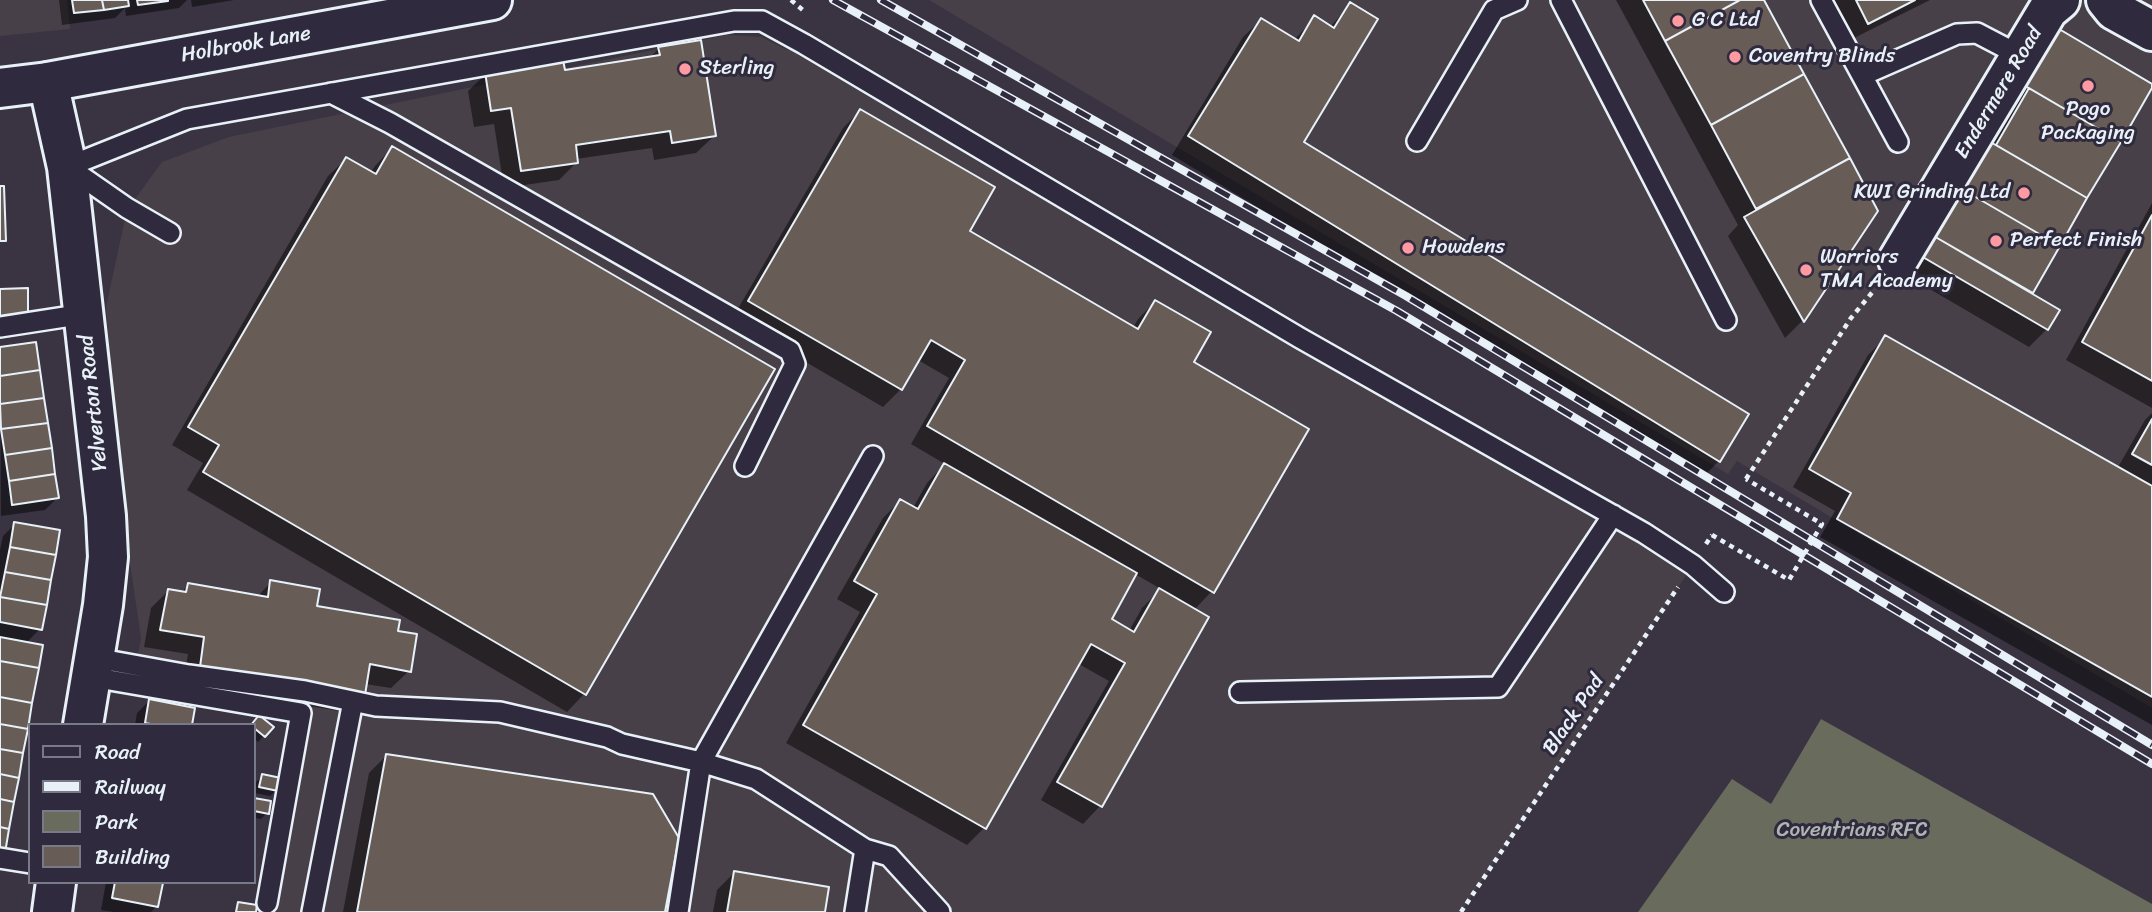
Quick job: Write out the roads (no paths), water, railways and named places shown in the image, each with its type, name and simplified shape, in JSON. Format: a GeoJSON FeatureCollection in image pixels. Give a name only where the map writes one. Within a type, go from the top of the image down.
{"type":"FeatureCollection","features":[{"type":"Feature","properties":{"kind":"street","name":"Holbrook Lane"},"geometry":{"type":"LineString","coordinates":[[0,88],[48,82],[492,0]]}},
{"type":"Feature","properties":{"kind":"street","name":"Endermere Road"},"geometry":{"type":"LineString","coordinates":[[1898,260],[2048,10],[2060,0]]}},
{"type":"Feature","properties":{"kind":"street"},"geometry":{"type":"LineString","coordinates":[[2106,0],[2114,10],[2152,31]]}},
{"type":"Feature","properties":{"kind":"street","name":"Yelverton Road"},"geometry":{"type":"LineString","coordinates":[[48,82],[67,167],[106,516],[108,557],[103,605],[83,723]]}},
{"type":"Feature","properties":{"kind":"lane"},"geometry":{"type":"LineString","coordinates":[[1417,141],[1494,9],[1517,0]]}},
{"type":"Feature","properties":{"kind":"lane"},"geometry":{"type":"LineString","coordinates":[[1561,0],[1726,320]]}},
{"type":"Feature","properties":{"kind":"lane"},"geometry":{"type":"LineString","coordinates":[[1821,0],[1898,142]]}},
{"type":"Feature","properties":{"kind":"lane"},"geometry":{"type":"LineString","coordinates":[[67,167],[187,119],[733,21],[762,21],[1300,338],[1613,515],[1693,565],[1724,592]]}},
{"type":"Feature","properties":{"kind":"lane"},"geometry":{"type":"LineString","coordinates":[[1863,75],[1957,34],[1977,33],[2021,56]]}},
{"type":"Feature","properties":{"kind":"lane"},"geometry":{"type":"LineString","coordinates":[[331,93],[390,123],[790,351],[794,364],[745,466]]}},
{"type":"Feature","properties":{"kind":"lane"},"geometry":{"type":"LineString","coordinates":[[67,167],[127,208],[170,233]]}},
{"type":"Feature","properties":{"kind":"lane"},"geometry":{"type":"LineString","coordinates":[[0,327],[84,314]]}},
{"type":"Feature","properties":{"kind":"lane"},"geometry":{"type":"LineString","coordinates":[[678,912],[701,762],[873,456]]}},
{"type":"Feature","properties":{"kind":"lane"},"geometry":{"type":"LineString","coordinates":[[1240,692],[1498,687],[1613,515]]}},
{"type":"Feature","properties":{"kind":"lane"},"geometry":{"type":"LineString","coordinates":[[93,668],[189,675],[305,691],[376,706],[500,712],[701,762],[756,779],[865,849],[889,856],[920,902],[940,912]]}},
{"type":"Feature","properties":{"kind":"lane"},"geometry":{"type":"LineString","coordinates":[[93,668],[302,712],[267,903]]}},
{"type":"Feature","properties":{"kind":"lane"},"geometry":{"type":"LineString","coordinates":[[312,912],[353,701]]}},
{"type":"Feature","properties":{"kind":"lane"},"geometry":{"type":"LineString","coordinates":[[855,912],[865,849]]}},
{"type":"Feature","properties":{"kind":"lane"},"geometry":{"type":"LineString","coordinates":[[0,858],[28,863]]}},
{"type":"Feature","properties":{"kind":"railway"},"geometry":{"type":"LineString","coordinates":[[833,0],[1397,311],[2152,764]]}},
{"type":"Feature","properties":{"kind":"railway"},"geometry":{"type":"LineString","coordinates":[[881,0],[1406,296],[2152,745]]}},
{"type":"Feature","properties":{"kind":"place","name":"G C Ltd"},"geometry":{"type":"Point","coordinates":[1678,21]}},
{"type":"Feature","properties":{"kind":"place","name":"Coventry Blinds"},"geometry":{"type":"Point","coordinates":[1735,57]}},
{"type":"Feature","properties":{"kind":"place","name":"Sterling"},"geometry":{"type":"Point","coordinates":[685,69]}},
{"type":"Feature","properties":{"kind":"place","name":"Pogo Packaging"},"geometry":{"type":"Point","coordinates":[2088,86]}},
{"type":"Feature","properties":{"kind":"place","name":"KWI Grinding Ltd"},"geometry":{"type":"Point","coordinates":[2024,193]}},
{"type":"Feature","properties":{"kind":"place","name":"Perfect Finish"},"geometry":{"type":"Point","coordinates":[1996,241]}},
{"type":"Feature","properties":{"kind":"place","name":"Howdens"},"geometry":{"type":"Point","coordinates":[1408,248]}},
{"type":"Feature","properties":{"kind":"place","name":"Warriors TMA Academy"},"geometry":{"type":"Point","coordinates":[1806,270]}},
{"type":"Feature","properties":{"kind":"park label","name":"Coventrians RFC"},"geometry":{"type":"Point","coordinates":[1852,831]}}]}
